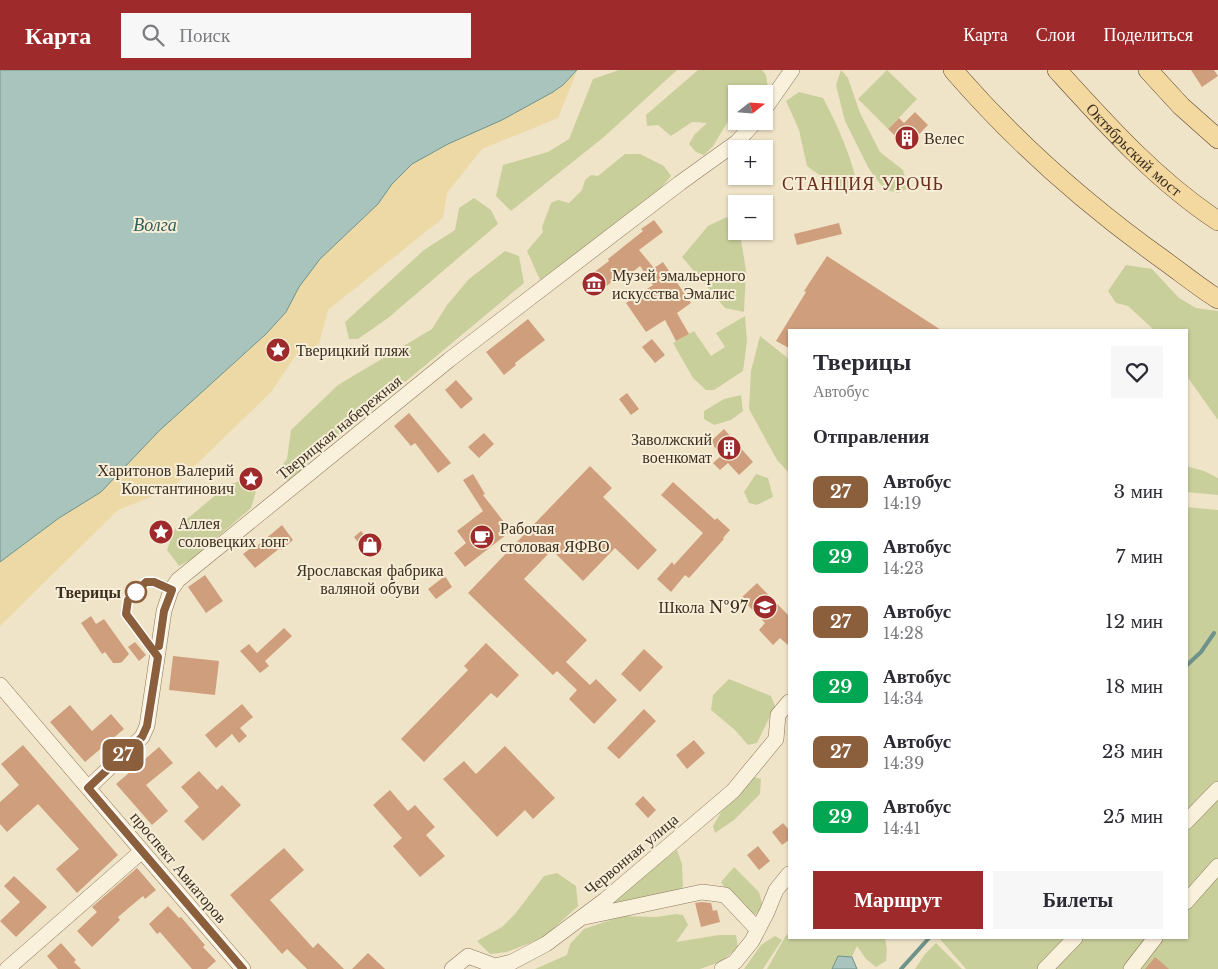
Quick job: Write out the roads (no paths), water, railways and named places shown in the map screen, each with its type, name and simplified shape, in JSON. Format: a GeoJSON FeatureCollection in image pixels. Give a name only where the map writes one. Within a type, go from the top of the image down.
{"type":"FeatureCollection","features":[{"type":"Feature","properties":{"kind":"main road"},"geometry":{"type":"LineString","coordinates":[[953,70],[1066,183],[1106,216],[1218,299]]}},
{"type":"Feature","properties":{"kind":"main road","name":"Октябрьский мост"},"geometry":{"type":"LineString","coordinates":[[1057,70],[1104,122],[1143,161],[1176,190],[1218,221]]}},
{"type":"Feature","properties":{"kind":"main road"},"geometry":{"type":"LineString","coordinates":[[1154,72],[1181,106],[1218,139]]}},
{"type":"Feature","properties":{"kind":"street"},"geometry":{"type":"LineString","coordinates":[[773,97],[792,70]]}},
{"type":"Feature","properties":{"kind":"street","name":"Тверицкая набережная"},"geometry":{"type":"LineString","coordinates":[[88,788],[142,737],[155,674],[164,611],[178,580],[449,360],[680,183],[737,142],[748,130]]}},
{"type":"Feature","properties":{"kind":"street","name":"проспект Авиаторов"},"geometry":{"type":"LineString","coordinates":[[0,685],[243,969]]}},
{"type":"Feature","properties":{"kind":"street","name":"Червонная улица"},"geometry":{"type":"LineString","coordinates":[[452,969],[468,956],[495,966],[512,962],[546,944],[605,900],[733,791],[776,739],[778,715],[788,703]]}},
{"type":"Feature","properties":{"kind":"street"},"geometry":{"type":"LineString","coordinates":[[1188,820],[1218,789]]}},
{"type":"Feature","properties":{"kind":"street"},"geometry":{"type":"LineString","coordinates":[[8,969],[142,851]]}},
{"type":"Feature","properties":{"kind":"street"},"geometry":{"type":"LineString","coordinates":[[1188,900],[1218,866]]}},
{"type":"Feature","properties":{"kind":"street"},"geometry":{"type":"LineString","coordinates":[[722,969],[735,962],[752,941],[776,890],[788,875]]}},
{"type":"Feature","properties":{"kind":"street"},"geometry":{"type":"LineString","coordinates":[[581,918],[702,892],[725,894],[758,930]]}},
{"type":"Feature","properties":{"kind":"street"},"geometry":{"type":"LineString","coordinates":[[1045,969],[1074,939]]}},
{"type":"Feature","properties":{"kind":"street"},"geometry":{"type":"LineString","coordinates":[[1131,969],[1154,939]]}},
{"type":"Feature","properties":{"kind":"water","name":"Волга"},"geometry":{"type":"Polygon","coordinates":[[[0,70],[577,70],[563,85],[553,92],[502,120],[448,144],[412,164],[392,184],[378,204],[320,259],[299,287],[286,312],[266,334],[159,431],[101,492],[59,518],[0,562],[0,70]]]}},
{"type":"Feature","properties":{"kind":"water"},"geometry":{"type":"Polygon","coordinates":[[[838,956],[852,957],[857,969],[832,969],[838,956]]]}},
{"type":"Feature","properties":{"kind":"waterway"},"geometry":{"type":"LineString","coordinates":[[1188,664],[1201,652],[1214,633]]}},
{"type":"Feature","properties":{"kind":"waterway"},"geometry":{"type":"LineString","coordinates":[[901,969],[928,939]]}},
{"type":"Feature","properties":{"kind":"place","name":"Велес"},"geometry":{"type":"Point","coordinates":[907,138]}},
{"type":"Feature","properties":{"kind":"place","name":"Музей эмальерного искусства Эмалис"},"geometry":{"type":"Point","coordinates":[594,284]}},
{"type":"Feature","properties":{"kind":"place","name":"Тверицкий пляж"},"geometry":{"type":"Point","coordinates":[278,350]}},
{"type":"Feature","properties":{"kind":"place","name":"Заволжский военкомат"},"geometry":{"type":"Point","coordinates":[729,448]}},
{"type":"Feature","properties":{"kind":"place","name":"Харитонов Валерий Константинович"},"geometry":{"type":"Point","coordinates":[251,479]}},
{"type":"Feature","properties":{"kind":"place","name":"Аллея соловецких юнг"},"geometry":{"type":"Point","coordinates":[161,532]}},
{"type":"Feature","properties":{"kind":"place","name":"Рабочая столовая ЯФВО"},"geometry":{"type":"Point","coordinates":[482,537]}},
{"type":"Feature","properties":{"kind":"place","name":"Ярославская фабрика валяной обуви"},"geometry":{"type":"Point","coordinates":[370,545]}},
{"type":"Feature","properties":{"kind":"place","name":"Тверицы"},"geometry":{"type":"Point","coordinates":[136,592]}},
{"type":"Feature","properties":{"kind":"place","name":"Школа №97"},"geometry":{"type":"Point","coordinates":[765,607]}},
{"type":"Feature","properties":{"kind":"district","name":"СТАНЦИЯ УРОЧЬ"},"geometry":{"type":"Point","coordinates":[863,184]}}]}
